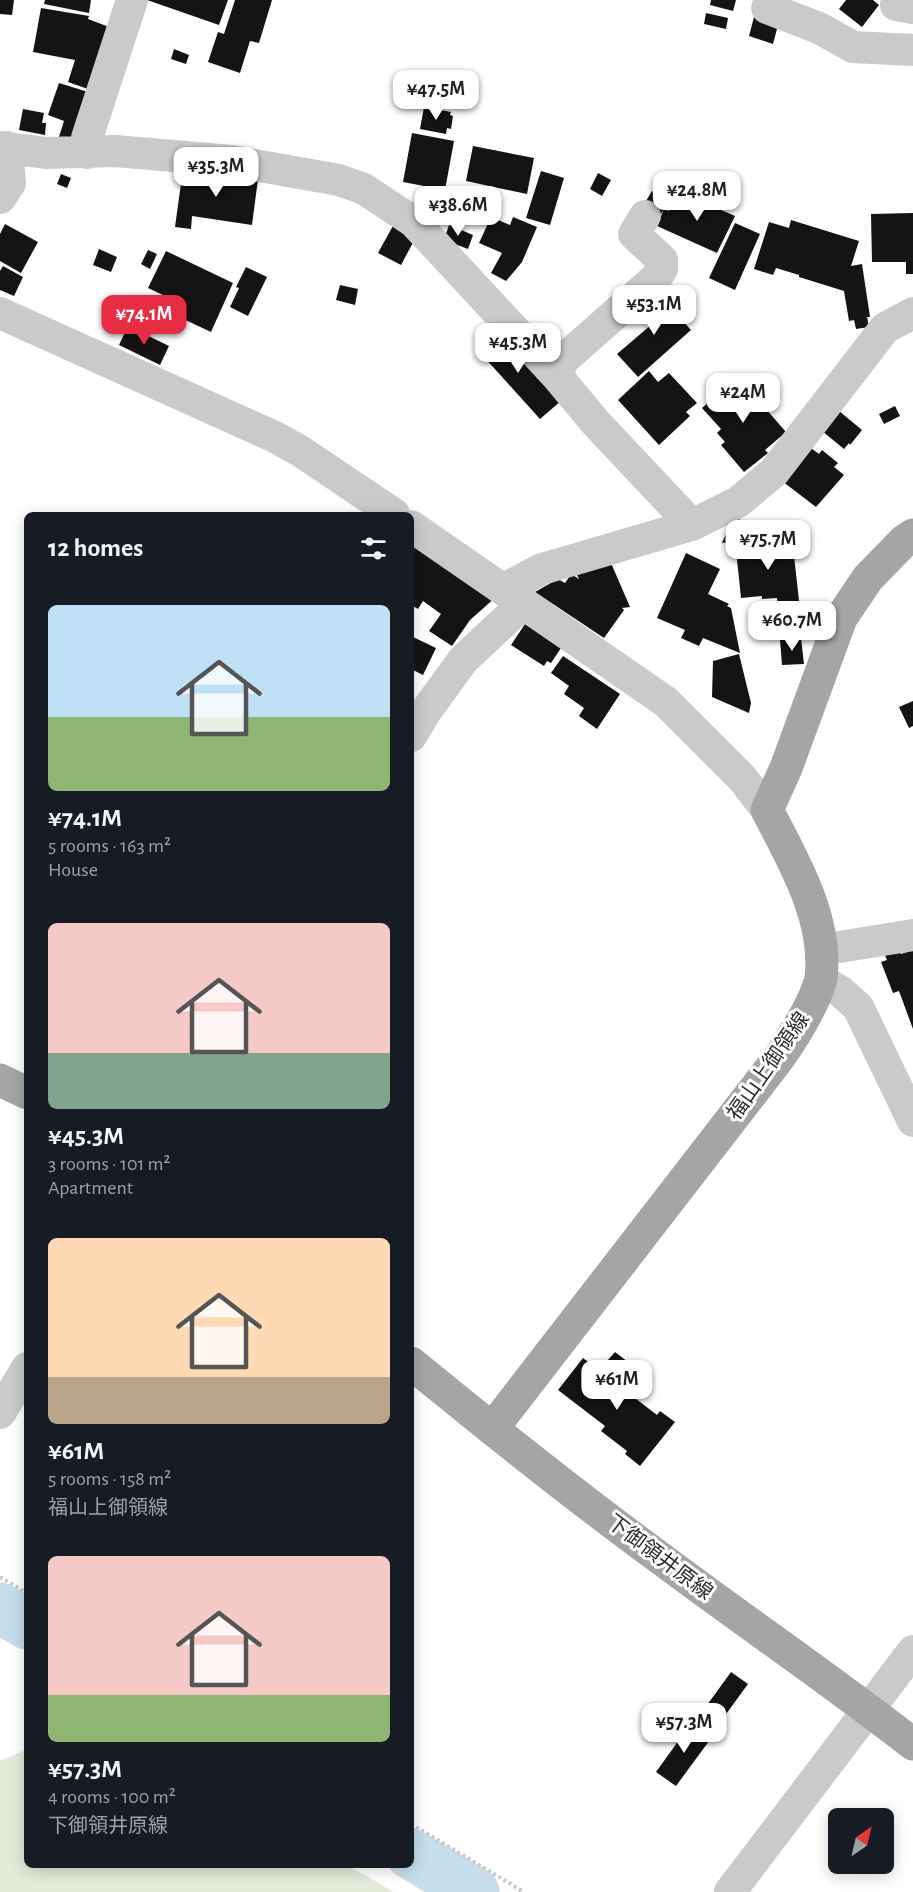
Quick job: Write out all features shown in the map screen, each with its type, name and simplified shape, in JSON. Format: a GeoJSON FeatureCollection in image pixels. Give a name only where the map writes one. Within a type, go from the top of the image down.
{"type":"FeatureCollection","features":[{"type":"Feature","properties":{"kind":"main road"},"geometry":{"type":"LineString","coordinates":[[821,965],[817,926],[805,889],[766,810],[786,768],[841,618],[868,578],[904,541],[913,535]]}},
{"type":"Feature","properties":{"kind":"main road","name":"福山上御領線"},"geometry":{"type":"LineString","coordinates":[[492,1429],[778,1059],[803,1023],[821,965]]}},
{"type":"Feature","properties":{"kind":"main road"},"geometry":{"type":"LineString","coordinates":[[0,1080],[24,1092]]}},
{"type":"Feature","properties":{"kind":"main road","name":"下御領井原線"},"geometry":{"type":"LineString","coordinates":[[414,1365],[492,1429],[663,1561],[913,1744]]}},
{"type":"Feature","properties":{"kind":"street"},"geometry":{"type":"LineString","coordinates":[[87,153],[87,138],[132,0]]}},
{"type":"Feature","properties":{"kind":"street"},"geometry":{"type":"LineString","coordinates":[[766,8],[819,28],[853,47],[913,50]]}},
{"type":"Feature","properties":{"kind":"street"},"geometry":{"type":"LineString","coordinates":[[0,198],[10,183],[3,147],[46,153],[115,151],[232,161],[339,180],[364,189],[414,222],[692,525]]}},
{"type":"Feature","properties":{"kind":"street"},"geometry":{"type":"LineString","coordinates":[[556,375],[564,359],[656,278],[662,269],[662,260],[634,234],[645,216]]}},
{"type":"Feature","properties":{"kind":"street"},"geometry":{"type":"LineString","coordinates":[[0,313],[274,437],[300,451],[391,512]]}},
{"type":"Feature","properties":{"kind":"street"},"geometry":{"type":"LineString","coordinates":[[414,731],[463,660],[514,596],[542,569],[692,525],[738,502],[774,472],[885,328],[913,313]]}},
{"type":"Feature","properties":{"kind":"street"},"geometry":{"type":"LineString","coordinates":[[414,528],[666,702],[742,778],[766,810]]}},
{"type":"Feature","properties":{"kind":"street"},"geometry":{"type":"LineString","coordinates":[[913,936],[821,965],[840,991],[858,1007],[913,1121]]}},
{"type":"Feature","properties":{"kind":"street"},"geometry":{"type":"LineString","coordinates":[[0,1413],[24,1373]]}},
{"type":"Feature","properties":{"kind":"street"},"geometry":{"type":"LineString","coordinates":[[730,1892],[913,1651]]}},
{"type":"Feature","properties":{"kind":"path"},"geometry":{"type":"LineString","coordinates":[[0,1577],[24,1591]]}},
{"type":"Feature","properties":{"kind":"path"},"geometry":{"type":"LineString","coordinates":[[414,1826],[524,1892]]}},
{"type":"Feature","properties":{"kind":"green space"},"geometry":{"type":"Polygon","coordinates":[[[24,1750],[24,1868],[352,1868],[394,1892],[0,1892],[0,1761],[24,1750]]]}},
{"type":"Feature","properties":{"kind":"building"},"geometry":{"type":"Polygon","coordinates":[[[0,0],[14,0],[12,15],[0,14],[0,0]]]}},
{"type":"Feature","properties":{"kind":"building"},"geometry":{"type":"Polygon","coordinates":[[[45,0],[91,0],[89,13],[44,4],[45,0]]]}},
{"type":"Feature","properties":{"kind":"building"},"geometry":{"type":"Polygon","coordinates":[[[147,0],[228,0],[219,25],[147,0]]]}},
{"type":"Feature","properties":{"kind":"building"},"geometry":{"type":"Polygon","coordinates":[[[235,0],[272,0],[259,43],[250,41],[240,73],[208,62],[218,32],[224,34],[235,0]]]}},
{"type":"Feature","properties":{"kind":"building"},"geometry":{"type":"Polygon","coordinates":[[[711,0],[736,0],[733,11],[710,5],[711,0]]]}},
{"type":"Feature","properties":{"kind":"building"},"geometry":{"type":"Polygon","coordinates":[[[846,0],[873,0],[879,5],[862,27],[839,9],[846,0]]]}},
{"type":"Feature","properties":{"kind":"building"},"geometry":{"type":"Polygon","coordinates":[[[41,8],[89,16],[88,19],[109,27],[88,89],[68,82],[75,60],[33,52],[41,8]]]}},
{"type":"Feature","properties":{"kind":"building"},"geometry":{"type":"Polygon","coordinates":[[[706,13],[728,18],[726,29],[704,24],[706,13]]]}},
{"type":"Feature","properties":{"kind":"building"},"geometry":{"type":"Polygon","coordinates":[[[754,17],[778,25],[773,44],[749,36],[754,17]]]}},
{"type":"Feature","properties":{"kind":"building"},"geometry":{"type":"Polygon","coordinates":[[[174,49],[189,55],[186,64],[171,59],[174,49]]]}},
{"type":"Feature","properties":{"kind":"building"},"geometry":{"type":"Polygon","coordinates":[[[59,83],[88,92],[69,144],[58,140],[64,121],[48,115],[59,83]]]}},
{"type":"Feature","properties":{"kind":"building"},"geometry":{"type":"Polygon","coordinates":[[[424,107],[451,112],[450,115],[453,116],[451,129],[447,128],[446,134],[420,129],[424,107]]]}},
{"type":"Feature","properties":{"kind":"building"},"geometry":{"type":"Polygon","coordinates":[[[23,109],[44,113],[42,123],[46,123],[45,135],[19,130],[23,109]]]}},
{"type":"Feature","properties":{"kind":"building"},"geometry":{"type":"Polygon","coordinates":[[[412,133],[454,141],[445,190],[403,182],[412,133]]]}},
{"type":"Feature","properties":{"kind":"building"},"geometry":{"type":"Polygon","coordinates":[[[473,146],[534,158],[527,194],[466,181],[473,146]]]}},
{"type":"Feature","properties":{"kind":"building"},"geometry":{"type":"Polygon","coordinates":[[[183,169],[258,179],[252,225],[192,216],[191,229],[175,227],[183,169]]]}},
{"type":"Feature","properties":{"kind":"building"},"geometry":{"type":"Polygon","coordinates":[[[541,171],[564,178],[550,225],[526,218],[541,171]]]}},
{"type":"Feature","properties":{"kind":"building"},"geometry":{"type":"Polygon","coordinates":[[[598,173],[611,180],[602,196],[590,189],[598,173]]]}},
{"type":"Feature","properties":{"kind":"building"},"geometry":{"type":"Polygon","coordinates":[[[61,174],[71,178],[67,188],[57,184],[61,174]]]}},
{"type":"Feature","properties":{"kind":"building"},"geometry":{"type":"Polygon","coordinates":[[[652,191],[669,201],[659,217],[643,206],[652,191]]]}},
{"type":"Feature","properties":{"kind":"building"},"geometry":{"type":"Polygon","coordinates":[[[678,191],[735,216],[717,253],[657,226],[664,209],[669,211],[678,191]]]}},
{"type":"Feature","properties":{"kind":"building"},"geometry":{"type":"Polygon","coordinates":[[[913,213],[913,274],[906,274],[906,262],[872,262],[871,214],[913,213]]]}},
{"type":"Feature","properties":{"kind":"building"},"geometry":{"type":"Polygon","coordinates":[[[491,217],[510,225],[513,217],[537,227],[522,262],[506,281],[491,273],[502,253],[479,243],[491,217]]]}},
{"type":"Feature","properties":{"kind":"building"},"geometry":{"type":"Polygon","coordinates":[[[791,220],[859,241],[851,266],[862,264],[870,317],[867,317],[869,327],[856,329],[854,320],[849,321],[844,291],[776,268],[773,275],[754,269],[769,222],[789,228],[791,220]]]}},
{"type":"Feature","properties":{"kind":"building"},"geometry":{"type":"Polygon","coordinates":[[[735,223],[760,234],[735,290],[709,278],[735,223]]]}},
{"type":"Feature","properties":{"kind":"building"},"geometry":{"type":"Polygon","coordinates":[[[5,224],[38,242],[21,273],[0,261],[0,234],[5,224]]]}},
{"type":"Feature","properties":{"kind":"building"},"geometry":{"type":"Polygon","coordinates":[[[394,224],[416,237],[401,265],[378,253],[394,224]]]}},
{"type":"Feature","properties":{"kind":"building"},"geometry":{"type":"Polygon","coordinates":[[[449,225],[473,235],[468,249],[444,240],[449,225]]]}},
{"type":"Feature","properties":{"kind":"building"},"geometry":{"type":"Polygon","coordinates":[[[99,249],[117,257],[111,272],[93,265],[99,249]]]}},
{"type":"Feature","properties":{"kind":"building"},"geometry":{"type":"Polygon","coordinates":[[[148,250],[157,254],[150,269],[141,264],[148,250]]]}},
{"type":"Feature","properties":{"kind":"building"},"geometry":{"type":"Polygon","coordinates":[[[166,251],[233,283],[211,332],[162,309],[167,297],[148,288],[166,251]]]}},
{"type":"Feature","properties":{"kind":"building"},"geometry":{"type":"Polygon","coordinates":[[[3,266],[23,277],[14,296],[0,290],[0,271],[3,266]]]}},
{"type":"Feature","properties":{"kind":"building"},"geometry":{"type":"Polygon","coordinates":[[[246,267],[267,277],[248,316],[230,307],[239,288],[236,287],[246,267]]]}},
{"type":"Feature","properties":{"kind":"building"},"geometry":{"type":"Polygon","coordinates":[[[340,285],[358,289],[355,305],[336,300],[340,285]]]}},
{"type":"Feature","properties":{"kind":"building"},"geometry":{"type":"Polygon","coordinates":[[[654,289],[691,330],[638,377],[617,354],[658,319],[641,300],[654,289]]]}},
{"type":"Feature","properties":{"kind":"building"},"geometry":{"type":"Polygon","coordinates":[[[128,326],[169,346],[160,365],[119,345],[128,326]]]}},
{"type":"Feature","properties":{"kind":"building"},"geometry":{"type":"Polygon","coordinates":[[[495,328],[561,401],[540,419],[475,347],[495,328]]]}},
{"type":"Feature","properties":{"kind":"building"},"geometry":{"type":"Polygon","coordinates":[[[649,371],[658,382],[669,373],[697,403],[686,412],[690,416],[659,445],[618,400],[649,371]]]}},
{"type":"Feature","properties":{"kind":"building"},"geometry":{"type":"Polygon","coordinates":[[[738,377],[786,432],[765,450],[768,453],[744,472],[721,445],[725,442],[717,433],[721,429],[702,408],[738,377]]]}},
{"type":"Feature","properties":{"kind":"building"},"geometry":{"type":"Polygon","coordinates":[[[833,406],[862,430],[844,449],[816,426],[833,406]]]}},
{"type":"Feature","properties":{"kind":"building"},"geometry":{"type":"Polygon","coordinates":[[[895,406],[900,416],[884,424],[879,414],[895,406]]]}},
{"type":"Feature","properties":{"kind":"building"},"geometry":{"type":"Polygon","coordinates":[[[807,445],[819,454],[822,450],[838,463],[834,467],[844,475],[816,507],[782,481],[807,445]]]}},
{"type":"Feature","properties":{"kind":"building"},"geometry":{"type":"Polygon","coordinates":[[[733,518],[770,527],[792,538],[803,636],[781,638],[777,598],[762,599],[762,596],[741,598],[736,550],[748,549],[747,540],[722,543],[733,518]]]}},
{"type":"Feature","properties":{"kind":"building"},"geometry":{"type":"Polygon","coordinates":[[[414,545],[496,597],[470,620],[452,646],[429,631],[441,614],[423,601],[418,609],[414,607],[414,545]]]}},
{"type":"Feature","properties":{"kind":"building"},"geometry":{"type":"Polygon","coordinates":[[[686,553],[720,569],[708,594],[729,604],[727,606],[731,608],[740,653],[703,638],[699,646],[681,638],[685,630],[657,618],[686,553]]]}},
{"type":"Feature","properties":{"kind":"building"},"geometry":{"type":"Polygon","coordinates":[[[611,563],[630,607],[622,608],[624,610],[604,638],[535,592],[558,579],[565,583],[571,574],[579,579],[576,573],[611,563]]]}},
{"type":"Feature","properties":{"kind":"building"},"geometry":{"type":"Polygon","coordinates":[[[525,624],[561,648],[551,663],[547,661],[544,666],[511,645],[525,624]]]}},
{"type":"Feature","properties":{"kind":"building"},"geometry":{"type":"Polygon","coordinates":[[[414,637],[436,648],[423,675],[414,670],[414,637]]]}},
{"type":"Feature","properties":{"kind":"building"},"geometry":{"type":"Polygon","coordinates":[[[801,638],[804,664],[782,665],[780,640],[801,638]]]}},
{"type":"Feature","properties":{"kind":"building"},"geometry":{"type":"Polygon","coordinates":[[[739,654],[751,703],[749,713],[712,697],[713,661],[739,654]]]}},
{"type":"Feature","properties":{"kind":"building"},"geometry":{"type":"Polygon","coordinates":[[[563,656],[620,694],[597,729],[579,716],[584,708],[564,694],[569,686],[551,673],[563,656]]]}},
{"type":"Feature","properties":{"kind":"building"},"geometry":{"type":"Polygon","coordinates":[[[913,701],[913,726],[909,728],[899,707],[913,701]]]}},
{"type":"Feature","properties":{"kind":"building"},"geometry":{"type":"Polygon","coordinates":[[[898,946],[901,954],[913,950],[913,1029],[899,991],[893,993],[881,962],[887,960],[883,951],[898,946]]]}},
{"type":"Feature","properties":{"kind":"building"},"geometry":{"type":"Polygon","coordinates":[[[615,1352],[632,1365],[624,1375],[607,1361],[615,1352]]]}},
{"type":"Feature","properties":{"kind":"building"},"geometry":{"type":"Polygon","coordinates":[[[583,1358],[657,1415],[660,1411],[675,1422],[640,1466],[625,1454],[627,1451],[601,1431],[605,1426],[558,1390],[583,1358]]]}},
{"type":"Feature","properties":{"kind":"building"},"geometry":{"type":"Polygon","coordinates":[[[731,1672],[748,1684],[713,1732],[703,1725],[709,1717],[702,1712],[731,1672]]]}},
{"type":"Feature","properties":{"kind":"building"},"geometry":{"type":"Polygon","coordinates":[[[692,1722],[712,1737],[676,1786],[656,1772],[692,1722]]]}},
{"type":"Feature","properties":{"kind":"waterway"},"geometry":{"type":"LineString","coordinates":[[0,1608],[24,1622]]}},
{"type":"Feature","properties":{"kind":"waterway"},"geometry":{"type":"LineString","coordinates":[[414,1856],[474,1892]]}}]}
